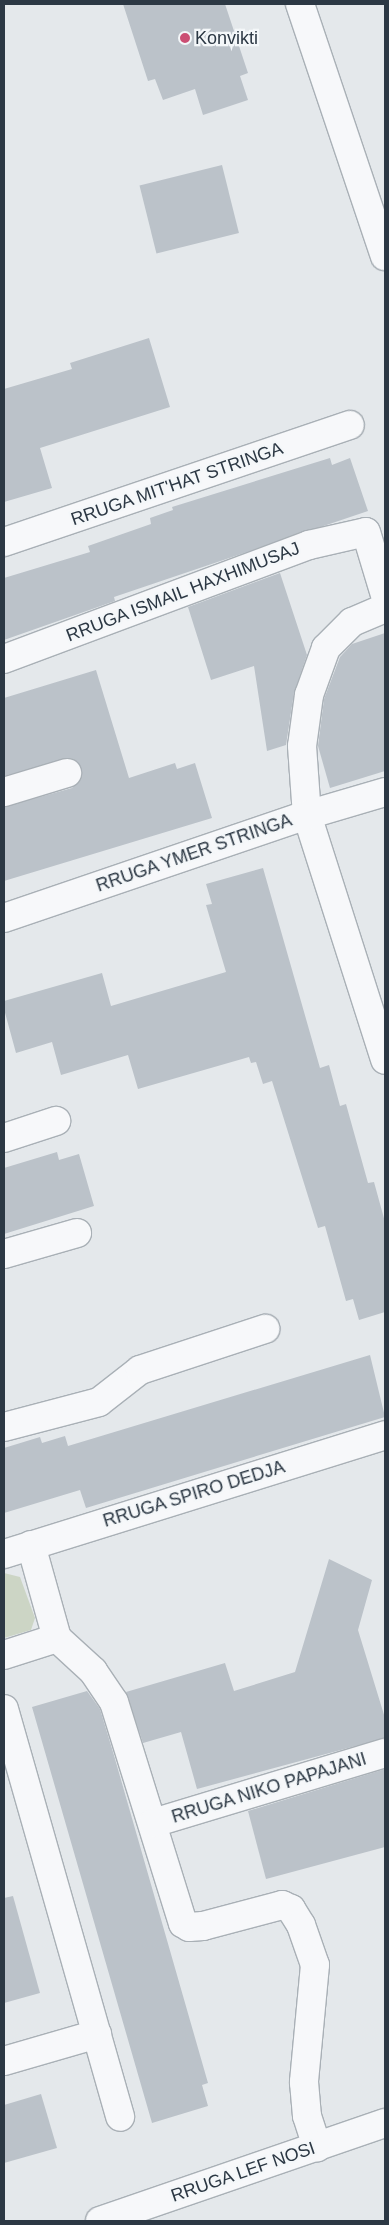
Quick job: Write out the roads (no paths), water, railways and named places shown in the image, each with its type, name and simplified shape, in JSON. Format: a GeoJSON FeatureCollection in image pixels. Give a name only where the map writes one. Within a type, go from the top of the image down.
{"type":"FeatureCollection","features":[{"type":"Feature","properties":{"kind":"street"},"geometry":{"type":"LineString","coordinates":[[300,4],[385,256]]}},
{"type":"Feature","properties":{"kind":"street","name":"RRUGA MIT'HAT STRINGA"},"geometry":{"type":"LineString","coordinates":[[4,542],[350,426]]}},
{"type":"Feature","properties":{"kind":"street","name":"RRUGA ISMAIL HAXHIMUSAJ"},"geometry":{"type":"LineString","coordinates":[[4,659],[309,545],[366,532],[385,595]]}},
{"type":"Feature","properties":{"kind":"street"},"geometry":{"type":"LineString","coordinates":[[385,608],[352,622],[333,637],[319,662],[304,721],[307,815],[385,1060]]}},
{"type":"Feature","properties":{"kind":"street"},"geometry":{"type":"LineString","coordinates":[[4,792],[67,773]]}},
{"type":"Feature","properties":{"kind":"street","name":"RRUGA YMER STRINGA"},"geometry":{"type":"LineString","coordinates":[[4,918],[307,815],[385,792]]}},
{"type":"Feature","properties":{"kind":"street"},"geometry":{"type":"LineString","coordinates":[[4,1138],[56,1121]]}},
{"type":"Feature","properties":{"kind":"street"},"geometry":{"type":"LineString","coordinates":[[4,1254],[77,1234]]}},
{"type":"Feature","properties":{"kind":"street"},"geometry":{"type":"LineString","coordinates":[[4,1427],[99,1402],[140,1370],[265,1329]]}},
{"type":"Feature","properties":{"kind":"street","name":"RRUGA SPIRO DEDJA"},"geometry":{"type":"LineString","coordinates":[[4,1554],[385,1435]]}},
{"type":"Feature","properties":{"kind":"street"},"geometry":{"type":"LineString","coordinates":[[31,1545],[57,1638],[93,1670],[114,1702],[183,1922],[189,1927],[282,1905],[291,1909],[301,1925],[315,1965],[304,2082],[307,2116],[317,2147]]}},
{"type":"Feature","properties":{"kind":"street"},"geometry":{"type":"LineString","coordinates":[[4,1655],[57,1638]]}},
{"type":"Feature","properties":{"kind":"street"},"geometry":{"type":"LineString","coordinates":[[5,1720],[120,2117]]}},
{"type":"Feature","properties":{"kind":"street","name":"RRUGA NIKO PAPAJANI"},"geometry":{"type":"LineString","coordinates":[[153,1823],[385,1753]]}},
{"type":"Feature","properties":{"kind":"street"},"geometry":{"type":"LineString","coordinates":[[4,2061],[97,2034]]}},
{"type":"Feature","properties":{"kind":"street","name":"RRUGA LEF NOSI"},"geometry":{"type":"LineString","coordinates":[[100,2221],[385,2123]]}},
{"type":"Feature","properties":{"kind":"place","name":"Konvikti"},"geometry":{"type":"Point","coordinates":[185,38]}}]}
